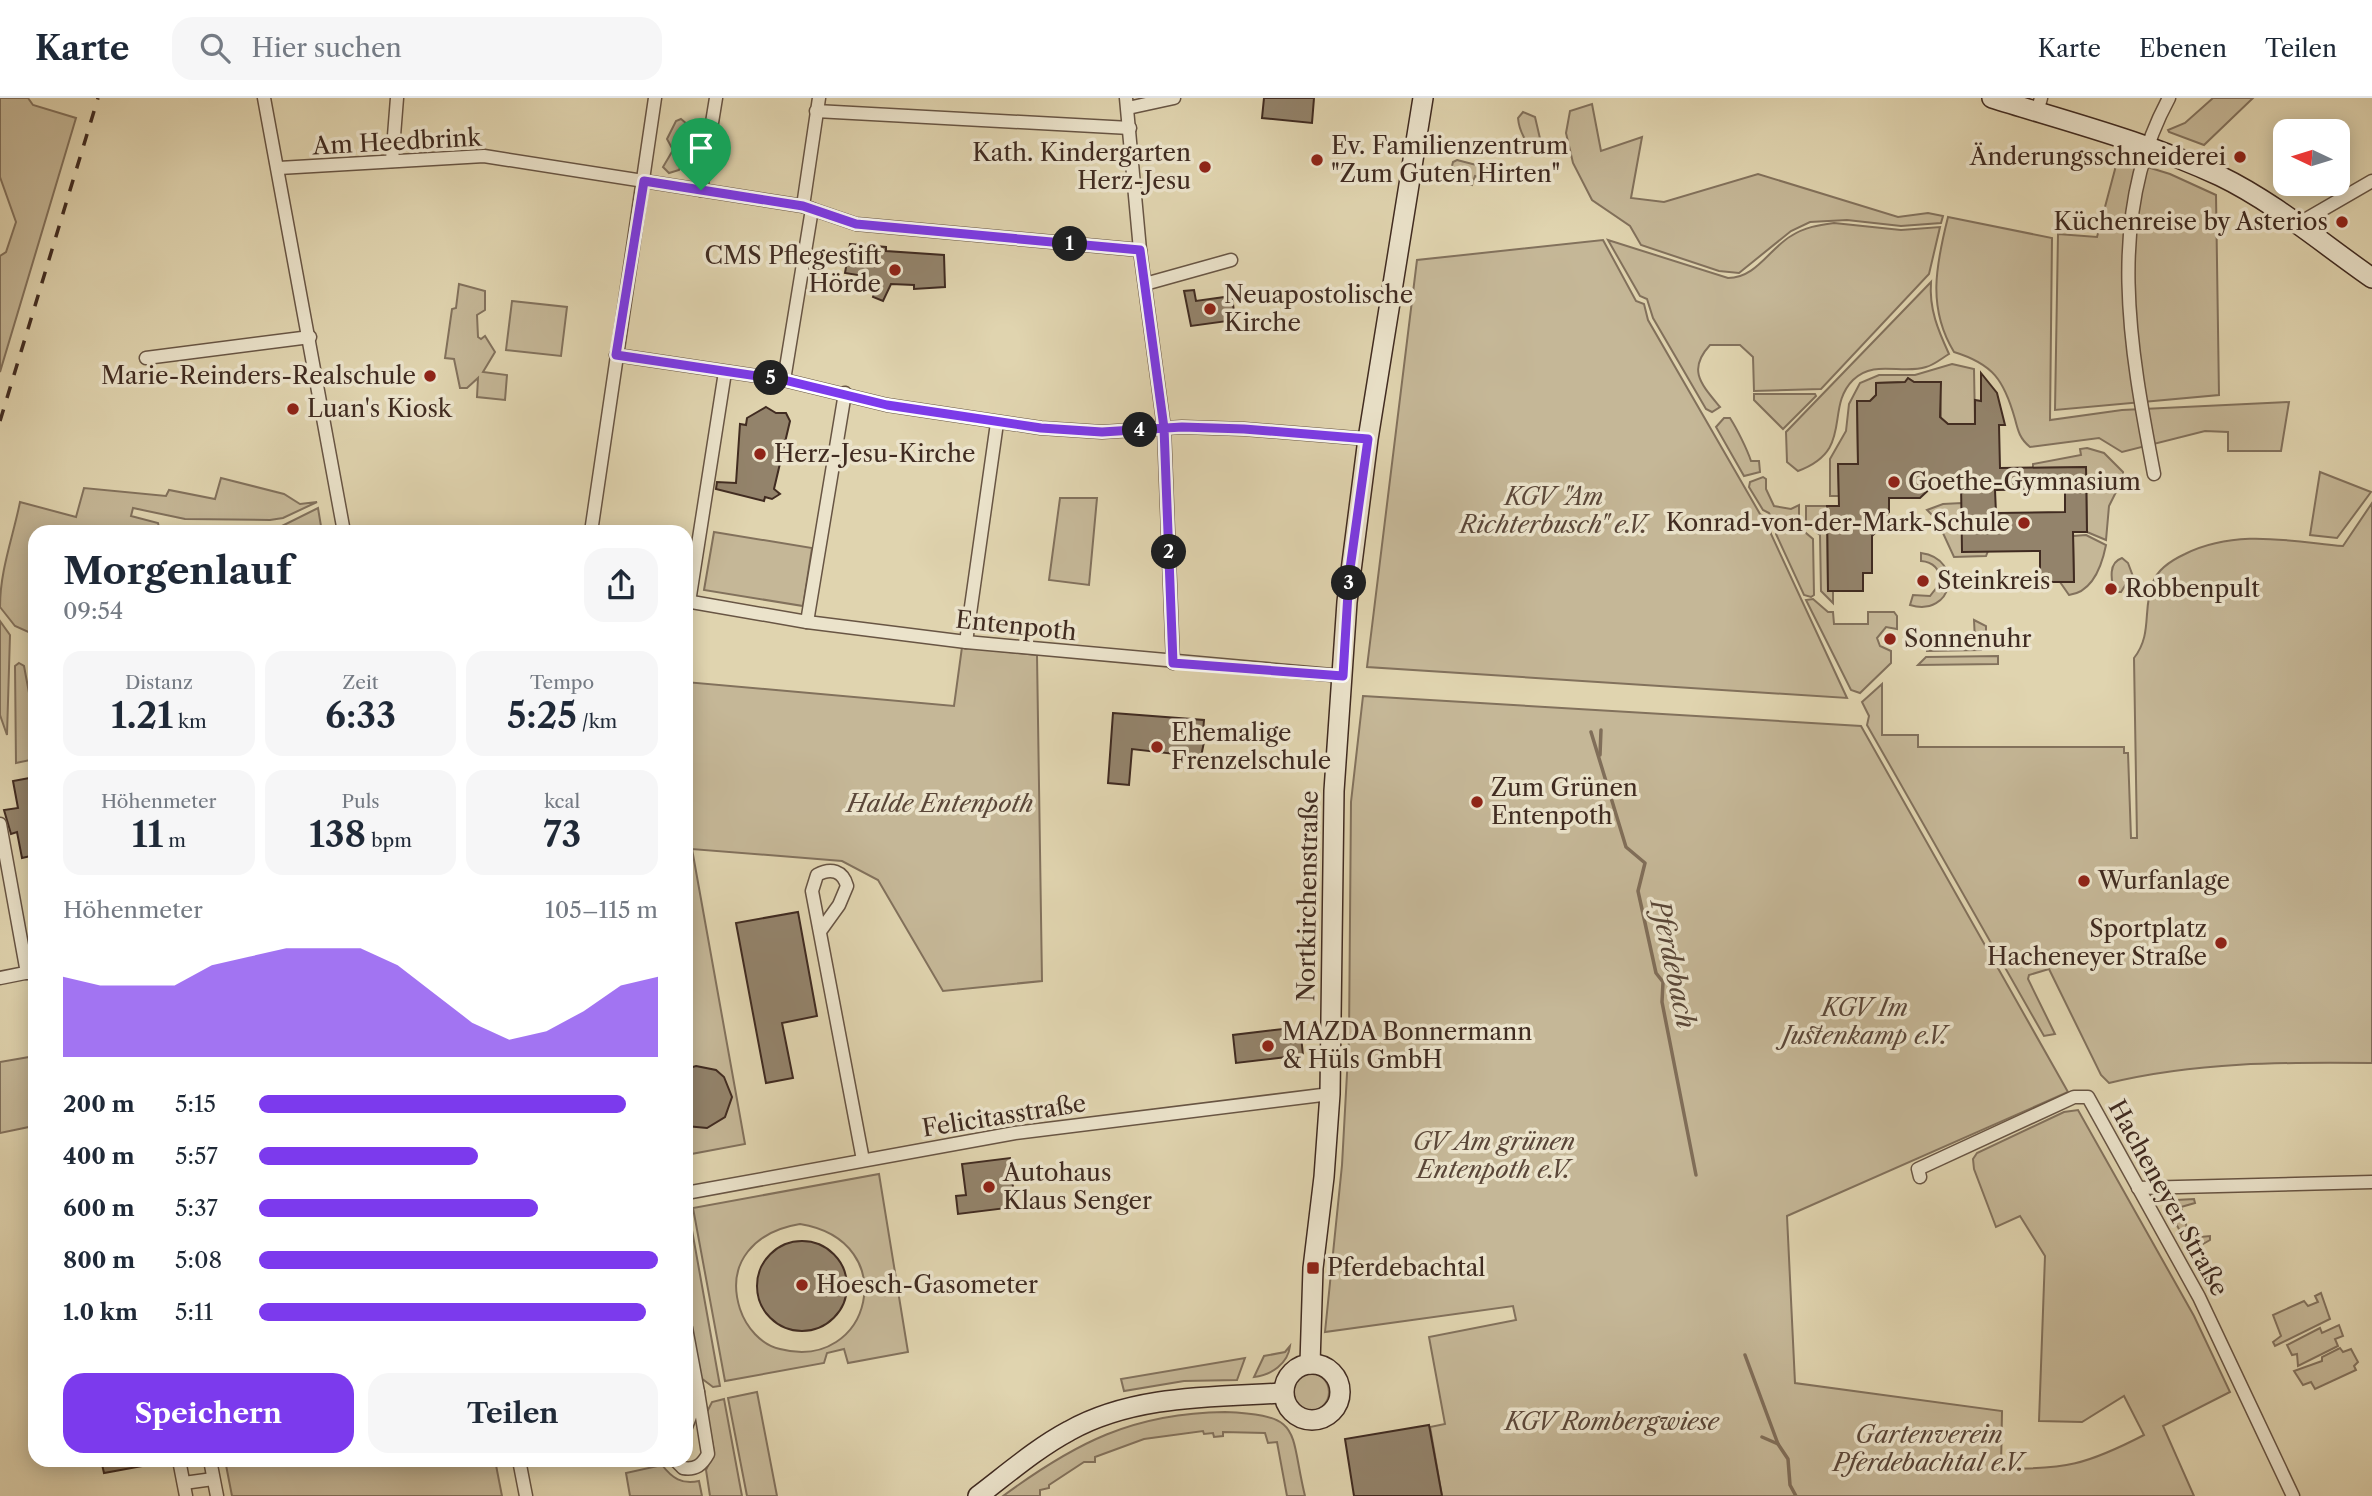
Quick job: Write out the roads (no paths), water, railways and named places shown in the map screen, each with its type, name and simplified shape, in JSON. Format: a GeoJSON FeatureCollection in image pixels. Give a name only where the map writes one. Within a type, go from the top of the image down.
{"type":"FeatureCollection","features":[{"type":"Feature","properties":{"kind":"main road","name":"Nortkirchenstraße"},"geometry":{"type":"LineString","coordinates":[[1310,1364],[1312,1268],[1324,1177],[1329,1094],[1333,818],[1349,576],[1368,439],[1423,98]]}},
{"type":"Feature","properties":{"kind":"main road"},"geometry":{"type":"LineString","coordinates":[[1992,98],[2039,105],[2146,145],[2234,183],[2372,278]]}},
{"type":"Feature","properties":{"kind":"main road"},"geometry":{"type":"LineString","coordinates":[[1310,1364],[1329,1370],[1339,1383],[1340,1397],[1334,1411],[1321,1419],[1300,1418],[1288,1409],[1283,1393],[1292,1372],[1310,1364]]}},
{"type":"Feature","properties":{"kind":"main road"},"geometry":{"type":"LineString","coordinates":[[978,1496],[1069,1430],[1113,1412],[1167,1401],[1283,1393]]}},
{"type":"Feature","properties":{"kind":"street"},"geometry":{"type":"LineString","coordinates":[[264,98],[343,525]]}},
{"type":"Feature","properties":{"kind":"street"},"geometry":{"type":"LineString","coordinates":[[392,161],[397,98]]}},
{"type":"Feature","properties":{"kind":"street"},"geometry":{"type":"LineString","coordinates":[[592,525],[655,98]]}},
{"type":"Feature","properties":{"kind":"street"},"geometry":{"type":"LineString","coordinates":[[701,190],[716,98]]}},
{"type":"Feature","properties":{"kind":"street"},"geometry":{"type":"LineString","coordinates":[[784,380],[808,208],[819,98]]}},
{"type":"Feature","properties":{"kind":"street"},"geometry":{"type":"LineString","coordinates":[[1173,663],[1164,428],[1140,250],[1127,103],[1174,98]]}},
{"type":"Feature","properties":{"kind":"street"},"geometry":{"type":"LineString","coordinates":[[2154,474],[2134,373],[2128,286],[2130,210],[2146,145],[2169,98]]}},
{"type":"Feature","properties":{"kind":"street"},"geometry":{"type":"LineString","coordinates":[[816,111],[1130,128]]}},
{"type":"Feature","properties":{"kind":"street","name":"Am Heedbrink"},"geometry":{"type":"LineString","coordinates":[[279,169],[484,156],[808,208],[856,224],[1140,250]]}},
{"type":"Feature","properties":{"kind":"street"},"geometry":{"type":"LineString","coordinates":[[2296,225],[2372,181]]}},
{"type":"Feature","properties":{"kind":"street"},"geometry":{"type":"LineString","coordinates":[[1145,284],[1231,260]]}},
{"type":"Feature","properties":{"kind":"street"},"geometry":{"type":"LineString","coordinates":[[146,358],[310,337]]}},
{"type":"Feature","properties":{"kind":"street"},"geometry":{"type":"LineString","coordinates":[[616,355],[784,380],[887,405],[997,423],[1102,432],[1164,428],[1244,429],[1368,439]]}},
{"type":"Feature","properties":{"kind":"street"},"geometry":{"type":"LineString","coordinates":[[693,566],[725,372]]}},
{"type":"Feature","properties":{"kind":"street"},"geometry":{"type":"LineString","coordinates":[[807,622],[845,393]]}},
{"type":"Feature","properties":{"kind":"street"},"geometry":{"type":"LineString","coordinates":[[966,642],[997,423]]}},
{"type":"Feature","properties":{"kind":"street","name":"Entenpoth"},"geometry":{"type":"LineString","coordinates":[[693,603],[807,622],[966,642],[1173,663],[1343,676]]}},
{"type":"Feature","properties":{"kind":"street"},"geometry":{"type":"LineString","coordinates":[[0,824],[28,958]]}},
{"type":"Feature","properties":{"kind":"street"},"geometry":{"type":"LineString","coordinates":[[821,930],[863,1160]]}},
{"type":"Feature","properties":{"kind":"street"},"geometry":{"type":"LineString","coordinates":[[0,978],[28,973]]}},
{"type":"Feature","properties":{"kind":"street","name":"Felicitasstraße"},"geometry":{"type":"LineString","coordinates":[[693,1192],[1015,1133],[1329,1094]]}},
{"type":"Feature","properties":{"kind":"street","name":"Hacheneyer Straße"},"geometry":{"type":"LineString","coordinates":[[1920,1177],[1918,1168],[2074,1097],[2088,1097],[2199,1297],[2293,1496]]}},
{"type":"Feature","properties":{"kind":"street"},"geometry":{"type":"LineString","coordinates":[[2138,1188],[2372,1182]]}},
{"type":"Feature","properties":{"kind":"street"},"geometry":{"type":"LineString","coordinates":[[682,1467],[699,1466],[708,1454],[693,1365]]}},
{"type":"Feature","properties":{"kind":"street"},"geometry":{"type":"LineString","coordinates":[[693,1415],[698,1392]]}},
{"type":"Feature","properties":{"kind":"street"},"geometry":{"type":"LineString","coordinates":[[180,1467],[185,1489],[214,1479]]}},
{"type":"Feature","properties":{"kind":"street"},"geometry":{"type":"LineString","coordinates":[[211,1467],[217,1496]]}},
{"type":"Feature","properties":{"kind":"street"},"geometry":{"type":"LineString","coordinates":[[520,1467],[526,1496]]}},
{"type":"Feature","properties":{"kind":"waterway"},"geometry":{"type":"LineString","coordinates":[[1600,755],[1601,730]]}},
{"type":"Feature","properties":{"kind":"waterway","name":"Pferdebach"},"geometry":{"type":"LineString","coordinates":[[1591,732],[1626,847],[1645,863],[1638,891],[1656,973],[1663,982],[1662,1002],[1696,1175]]}},
{"type":"Feature","properties":{"kind":"waterway","name":"Pferdebach"},"geometry":{"type":"LineString","coordinates":[[1745,1355],[1778,1444],[1788,1459],[1790,1485],[1796,1496]]}},
{"type":"Feature","properties":{"kind":"waterway"},"geometry":{"type":"LineString","coordinates":[[1762,1437],[1778,1444]]}},
{"type":"Feature","properties":{"kind":"railway"},"geometry":{"type":"LineString","coordinates":[[0,421],[98,98]]}},
{"type":"Feature","properties":{"kind":"place","name":"Änderungsschneiderei"},"geometry":{"type":"Point","coordinates":[2240,157]}},
{"type":"Feature","properties":{"kind":"place","name":"Ev. Familienzentrum \"Zum Guten Hirten\""},"geometry":{"type":"Point","coordinates":[1317,160]}},
{"type":"Feature","properties":{"kind":"place","name":"Kath. Kindergarten Herz-Jesu"},"geometry":{"type":"Point","coordinates":[1205,167]}},
{"type":"Feature","properties":{"kind":"place","name":"Küchenreise by Asterios"},"geometry":{"type":"Point","coordinates":[2342,222]}},
{"type":"Feature","properties":{"kind":"place","name":"CMS Pflegestift Hörde"},"geometry":{"type":"Point","coordinates":[895,270]}},
{"type":"Feature","properties":{"kind":"place","name":"Neuapostolische Kirche"},"geometry":{"type":"Point","coordinates":[1210,309]}},
{"type":"Feature","properties":{"kind":"place","name":"Marie-Reinders-Realschule"},"geometry":{"type":"Point","coordinates":[430,376]}},
{"type":"Feature","properties":{"kind":"place","name":"Luan's Kiosk"},"geometry":{"type":"Point","coordinates":[293,409]}},
{"type":"Feature","properties":{"kind":"place","name":"Herz-Jesu-Kirche"},"geometry":{"type":"Point","coordinates":[760,454]}},
{"type":"Feature","properties":{"kind":"place","name":"Goethe-Gymnasium"},"geometry":{"type":"Point","coordinates":[1894,482]}},
{"type":"Feature","properties":{"kind":"place","name":"Konrad-von-der-Mark-Schule"},"geometry":{"type":"Point","coordinates":[2024,523]}},
{"type":"Feature","properties":{"kind":"place","name":"Steinkreis"},"geometry":{"type":"Point","coordinates":[1923,581]}},
{"type":"Feature","properties":{"kind":"place","name":"Robbenpult"},"geometry":{"type":"Point","coordinates":[2111,589]}},
{"type":"Feature","properties":{"kind":"place","name":"Sonnenuhr"},"geometry":{"type":"Point","coordinates":[1890,639]}},
{"type":"Feature","properties":{"kind":"place","name":"Ehemalige Frenzelschule"},"geometry":{"type":"Point","coordinates":[1157,747]}},
{"type":"Feature","properties":{"kind":"place","name":"Zum Grünen Entenpoth"},"geometry":{"type":"Point","coordinates":[1477,802]}},
{"type":"Feature","properties":{"kind":"place","name":"Wurfanlage"},"geometry":{"type":"Point","coordinates":[2084,881]}},
{"type":"Feature","properties":{"kind":"place","name":"Sportplatz Hacheneyer Straße"},"geometry":{"type":"Point","coordinates":[2221,943]}},
{"type":"Feature","properties":{"kind":"place","name":"MAZDA Bonnermann & Hüls GmbH"},"geometry":{"type":"Point","coordinates":[1268,1046]}},
{"type":"Feature","properties":{"kind":"place","name":"Autohaus Klaus Senger"},"geometry":{"type":"Point","coordinates":[989,1187]}},
{"type":"Feature","properties":{"kind":"place","name":"Pferdebachtal"},"geometry":{"type":"Point","coordinates":[1313,1268]}},
{"type":"Feature","properties":{"kind":"place","name":"Hoesch-Gasometer"},"geometry":{"type":"Point","coordinates":[802,1285]}},
{"type":"Feature","properties":{"kind":"park label","name":"KGV \"Am Richterbusch\" e.V."},"geometry":{"type":"Point","coordinates":[1554,511]}},
{"type":"Feature","properties":{"kind":"park label","name":"Halde Entenpoth"},"geometry":{"type":"Point","coordinates":[940,804]}},
{"type":"Feature","properties":{"kind":"park label","name":"KGV Im Justenkamp e.V."},"geometry":{"type":"Point","coordinates":[1865,1022]}},
{"type":"Feature","properties":{"kind":"park label","name":"GV Am grünen Entenpoth e.V."},"geometry":{"type":"Point","coordinates":[1494,1156]}},
{"type":"Feature","properties":{"kind":"park label","name":"KGV Rombergwiese"},"geometry":{"type":"Point","coordinates":[1612,1422]}},
{"type":"Feature","properties":{"kind":"park label","name":"Gartenverein Pferdebachtal e.V."},"geometry":{"type":"Point","coordinates":[1929,1449]}}]}
